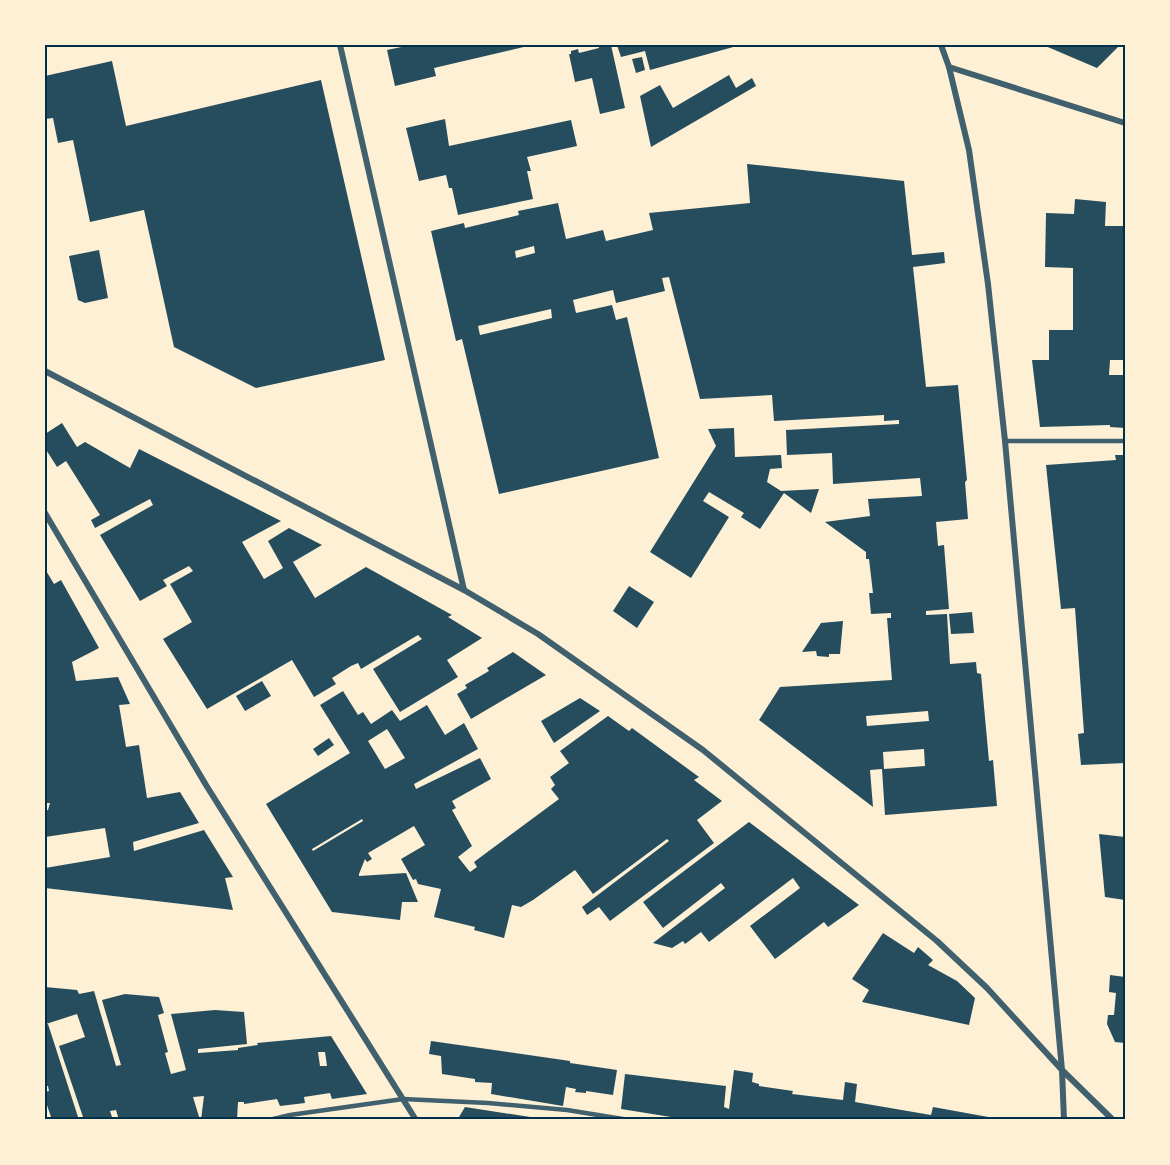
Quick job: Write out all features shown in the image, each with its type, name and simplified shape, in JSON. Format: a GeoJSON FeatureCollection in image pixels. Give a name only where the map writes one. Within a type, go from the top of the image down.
{"type":"FeatureCollection","features":[{"type":"Feature","properties":{"kind":"street"},"geometry":{"type":"LineString","coordinates":[[340,45],[464,590]]}},
{"type":"Feature","properties":{"kind":"street"},"geometry":{"type":"LineString","coordinates":[[941,45],[949,67],[969,150],[988,284],[1005,441],[1062,1070],[1064,1120]]}},
{"type":"Feature","properties":{"kind":"street"},"geometry":{"type":"LineString","coordinates":[[949,67],[1125,123]]}},
{"type":"Feature","properties":{"kind":"street"},"geometry":{"type":"LineString","coordinates":[[45,371],[464,590],[538,634],[703,750],[937,941],[987,988],[1062,1070],[1113,1120]]}},
{"type":"Feature","properties":{"kind":"street"},"geometry":{"type":"LineString","coordinates":[[45,513],[206,785],[416,1120]]}},
{"type":"Feature","properties":{"kind":"lane"},"geometry":{"type":"LineString","coordinates":[[1005,441],[1125,441]]}},
{"type":"Feature","properties":{"kind":"lane"},"geometry":{"type":"LineString","coordinates":[[269,1120],[403,1099],[567,1110],[629,1120]]}},
{"type":"Feature","properties":{"kind":"building"},"geometry":{"type":"Polygon","coordinates":[[[411,45],[528,46],[434,68],[436,76],[395,86],[387,50],[411,45]]]}},
{"type":"Feature","properties":{"kind":"building"},"geometry":{"type":"Polygon","coordinates":[[[599,45],[611,45],[625,108],[600,114],[592,78],[575,82],[569,54],[578,49],[579,53],[599,48],[599,45]]]}},
{"type":"Feature","properties":{"kind":"building"},"geometry":{"type":"Polygon","coordinates":[[[617,45],[737,46],[650,70],[645,51],[621,57],[617,45]]]}},
{"type":"Feature","properties":{"kind":"building"},"geometry":{"type":"Polygon","coordinates":[[[1043,45],[1120,45],[1097,68],[1043,45]]]}},
{"type":"Feature","properties":{"kind":"building"},"geometry":{"type":"Polygon","coordinates":[[[642,57],[645,70],[636,73],[632,59],[642,57]]]}},
{"type":"Feature","properties":{"kind":"building"},"geometry":{"type":"Polygon","coordinates":[[[112,61],[126,126],[321,80],[385,360],[256,388],[174,347],[144,210],[90,222],[73,140],[58,143],[53,118],[45,119],[45,76],[112,61]]]}},
{"type":"Feature","properties":{"kind":"building"},"geometry":{"type":"Polygon","coordinates":[[[729,75],[736,88],[752,78],[756,86],[651,147],[640,96],[660,85],[673,108],[729,75]]]}},
{"type":"Feature","properties":{"kind":"building"},"geometry":{"type":"Polygon","coordinates":[[[445,119],[449,146],[571,120],[577,146],[527,157],[531,171],[527,171],[533,199],[458,215],[452,188],[449,188],[446,175],[419,181],[406,128],[445,119]]]}},
{"type":"Feature","properties":{"kind":"building"},"geometry":{"type":"Polygon","coordinates":[[[747,164],[904,181],[912,255],[944,252],[945,263],[913,267],[926,387],[958,385],[967,480],[965,482],[968,519],[936,522],[938,546],[944,545],[949,609],[926,611],[926,615],[947,614],[950,664],[976,662],[977,673],[981,674],[989,761],[993,760],[997,806],[885,815],[882,769],[870,770],[873,807],[759,720],[780,687],[892,680],[887,618],[891,618],[891,613],[871,614],[869,593],[873,593],[869,559],[866,559],[866,552],[825,522],[870,516],[868,499],[922,496],[920,478],[833,484],[832,453],[787,455],[786,430],[899,424],[899,420],[884,421],[884,415],[774,421],[772,395],[700,399],[669,277],[662,278],[665,291],[616,303],[613,290],[573,300],[576,313],[612,305],[616,320],[627,317],[659,458],[499,494],[462,339],[456,341],[431,231],[464,223],[465,228],[519,215],[518,211],[558,203],[566,239],[603,230],[606,241],[653,230],[649,213],[750,203],[747,164]],[[534,246],[515,251],[516,258],[535,253],[534,246]],[[551,309],[478,326],[480,335],[552,318],[551,309]],[[928,711],[866,716],[867,726],[929,721],[928,711]],[[924,749],[883,752],[884,769],[925,766],[924,749]]]}},
{"type":"Feature","properties":{"kind":"building"},"geometry":{"type":"Polygon","coordinates":[[[1075,199],[1106,202],[1105,226],[1125,226],[1125,360],[1110,360],[1109,375],[1125,375],[1125,428],[1110,427],[1110,425],[1040,427],[1032,360],[1049,360],[1049,330],[1073,330],[1073,268],[1045,267],[1046,213],[1074,214],[1075,199]]]}},
{"type":"Feature","properties":{"kind":"building"},"geometry":{"type":"Polygon","coordinates":[[[99,250],[108,298],[85,303],[78,300],[69,256],[99,250]]]}},
{"type":"Feature","properties":{"kind":"building"},"geometry":{"type":"Polygon","coordinates":[[[62,423],[77,447],[85,442],[130,468],[139,449],[281,521],[242,542],[264,579],[283,568],[268,541],[289,528],[322,545],[293,562],[315,598],[366,567],[452,615],[448,617],[482,638],[447,660],[458,677],[400,712],[373,669],[422,639],[418,635],[361,669],[358,663],[351,666],[332,678],[336,684],[314,697],[292,660],[207,709],[163,639],[192,622],[170,584],[193,571],[189,566],[163,580],[167,586],[140,601],[100,535],[153,505],[150,499],[95,528],[91,520],[100,515],[66,461],[57,467],[45,448],[45,434],[62,423]]]}},
{"type":"Feature","properties":{"kind":"building"},"geometry":{"type":"Polygon","coordinates":[[[734,428],[735,457],[781,455],[782,468],[770,469],[767,482],[781,491],[819,489],[811,513],[784,493],[760,529],[741,517],[744,513],[709,492],[703,501],[729,517],[691,578],[650,552],[716,446],[708,429],[734,428]]]}},
{"type":"Feature","properties":{"kind":"building"},"geometry":{"type":"Polygon","coordinates":[[[1115,455],[1125,455],[1125,763],[1081,765],[1078,734],[1084,733],[1075,608],[1061,609],[1046,465],[1116,460],[1115,455]]]}},
{"type":"Feature","properties":{"kind":"building"},"geometry":{"type":"Polygon","coordinates":[[[45,569],[54,584],[61,580],[99,648],[72,662],[76,681],[118,677],[130,704],[119,705],[126,747],[139,745],[147,798],[180,792],[199,823],[133,842],[134,851],[204,830],[233,877],[225,878],[233,910],[45,888],[45,868],[110,857],[105,828],[45,837],[45,811],[48,810],[50,803],[45,803],[45,569]]]}},
{"type":"Feature","properties":{"kind":"building"},"geometry":{"type":"Polygon","coordinates":[[[629,586],[654,602],[637,628],[613,611],[629,586]]]}},
{"type":"Feature","properties":{"kind":"building"},"geometry":{"type":"Polygon","coordinates":[[[972,612],[974,633],[951,634],[949,614],[972,612]]]}},
{"type":"Feature","properties":{"kind":"building"},"geometry":{"type":"Polygon","coordinates":[[[843,621],[840,654],[829,654],[829,657],[817,656],[816,651],[802,652],[821,623],[843,621]]]}},
{"type":"Feature","properties":{"kind":"building"},"geometry":{"type":"Polygon","coordinates":[[[513,652],[546,675],[471,719],[457,694],[467,688],[465,685],[489,671],[487,668],[513,652]]]}},
{"type":"Feature","properties":{"kind":"building"},"geometry":{"type":"Polygon","coordinates":[[[262,681],[271,696],[245,711],[236,696],[262,681]]]}},
{"type":"Feature","properties":{"kind":"building"},"geometry":{"type":"Polygon","coordinates":[[[343,691],[358,715],[363,712],[371,724],[392,710],[400,721],[427,705],[445,735],[464,723],[478,749],[414,784],[416,789],[480,758],[491,779],[452,801],[456,808],[452,810],[472,846],[458,857],[470,872],[477,867],[474,862],[559,799],[551,789],[555,785],[550,777],[569,763],[560,751],[608,716],[629,731],[632,728],[699,777],[694,780],[722,801],[697,820],[714,843],[610,921],[599,907],[587,915],[582,907],[669,841],[667,839],[593,894],[575,870],[521,907],[512,905],[504,938],[474,930],[475,927],[434,917],[441,889],[418,884],[416,879],[413,880],[401,859],[425,845],[414,826],[368,853],[372,859],[367,862],[365,859],[359,876],[406,873],[418,902],[402,902],[400,920],[332,912],[266,804],[350,753],[320,705],[343,691]],[[387,729],[368,741],[385,769],[405,758],[387,729]],[[362,819],[312,849],[313,851],[363,821],[362,819]]]}},
{"type":"Feature","properties":{"kind":"building"},"geometry":{"type":"Polygon","coordinates":[[[580,698],[600,711],[554,743],[541,721],[580,698]]]}},
{"type":"Feature","properties":{"kind":"building"},"geometry":{"type":"Polygon","coordinates":[[[329,738],[334,745],[318,756],[313,749],[329,738]]]}},
{"type":"Feature","properties":{"kind":"building"},"geometry":{"type":"Polygon","coordinates":[[[749,822],[859,905],[828,927],[824,922],[775,959],[750,926],[800,888],[793,878],[709,942],[701,932],[685,944],[683,941],[672,948],[653,943],[725,888],[721,883],[663,928],[643,902],[749,822]]]}},
{"type":"Feature","properties":{"kind":"building"},"geometry":{"type":"Polygon","coordinates":[[[1099,834],[1125,837],[1125,900],[1105,897],[1099,834]]]}},
{"type":"Feature","properties":{"kind":"building"},"geometry":{"type":"Polygon","coordinates":[[[883,933],[914,953],[918,947],[933,960],[928,965],[957,981],[975,998],[969,1025],[862,1002],[869,990],[852,979],[883,933]]]}},
{"type":"Feature","properties":{"kind":"building"},"geometry":{"type":"Polygon","coordinates":[[[1110,975],[1125,977],[1125,1043],[1115,1042],[1107,1024],[1108,1015],[1114,1015],[1116,993],[1109,992],[1110,975]]]}},
{"type":"Feature","properties":{"kind":"building"},"geometry":{"type":"Polygon","coordinates":[[[45,987],[77,990],[79,994],[94,991],[116,1066],[121,1065],[102,1000],[125,994],[159,997],[164,1013],[158,1015],[168,1052],[165,1053],[171,1074],[186,1070],[171,1014],[215,1010],[244,1012],[247,1044],[198,1049],[198,1053],[238,1050],[238,1048],[258,1045],[257,1043],[331,1036],[367,1094],[332,1099],[330,1093],[304,1097],[305,1103],[280,1106],[277,1099],[244,1104],[244,1102],[238,1102],[237,1120],[201,1120],[204,1096],[193,1097],[200,1120],[119,1120],[116,1110],[110,1111],[113,1120],[84,1120],[59,1046],[85,1037],[77,1014],[46,1024],[45,987]],[[318,1052],[320,1066],[327,1066],[325,1052],[318,1052]]]}},
{"type":"Feature","properties":{"kind":"building"},"geometry":{"type":"Polygon","coordinates":[[[48,1024],[79,1120],[52,1120],[45,1099],[45,1092],[49,1091],[48,1086],[45,1086],[45,1025],[48,1024]]]}},
{"type":"Feature","properties":{"kind":"building"},"geometry":{"type":"Polygon","coordinates":[[[431,1041],[617,1070],[613,1095],[586,1091],[586,1093],[575,1092],[576,1089],[566,1087],[563,1106],[491,1094],[492,1083],[475,1082],[475,1079],[442,1074],[441,1056],[429,1054],[431,1041]]]}},
{"type":"Feature","properties":{"kind":"building"},"geometry":{"type":"Polygon","coordinates":[[[734,1070],[753,1073],[752,1082],[759,1086],[793,1091],[792,1094],[843,1100],[845,1082],[857,1084],[855,1102],[931,1115],[933,1107],[1005,1120],[675,1120],[671,1117],[621,1109],[625,1074],[726,1086],[724,1107],[729,1109],[734,1070]]]}},
{"type":"Feature","properties":{"kind":"building"},"geometry":{"type":"Polygon","coordinates":[[[465,1107],[543,1120],[460,1120],[459,1117],[465,1107]]]}}]}
